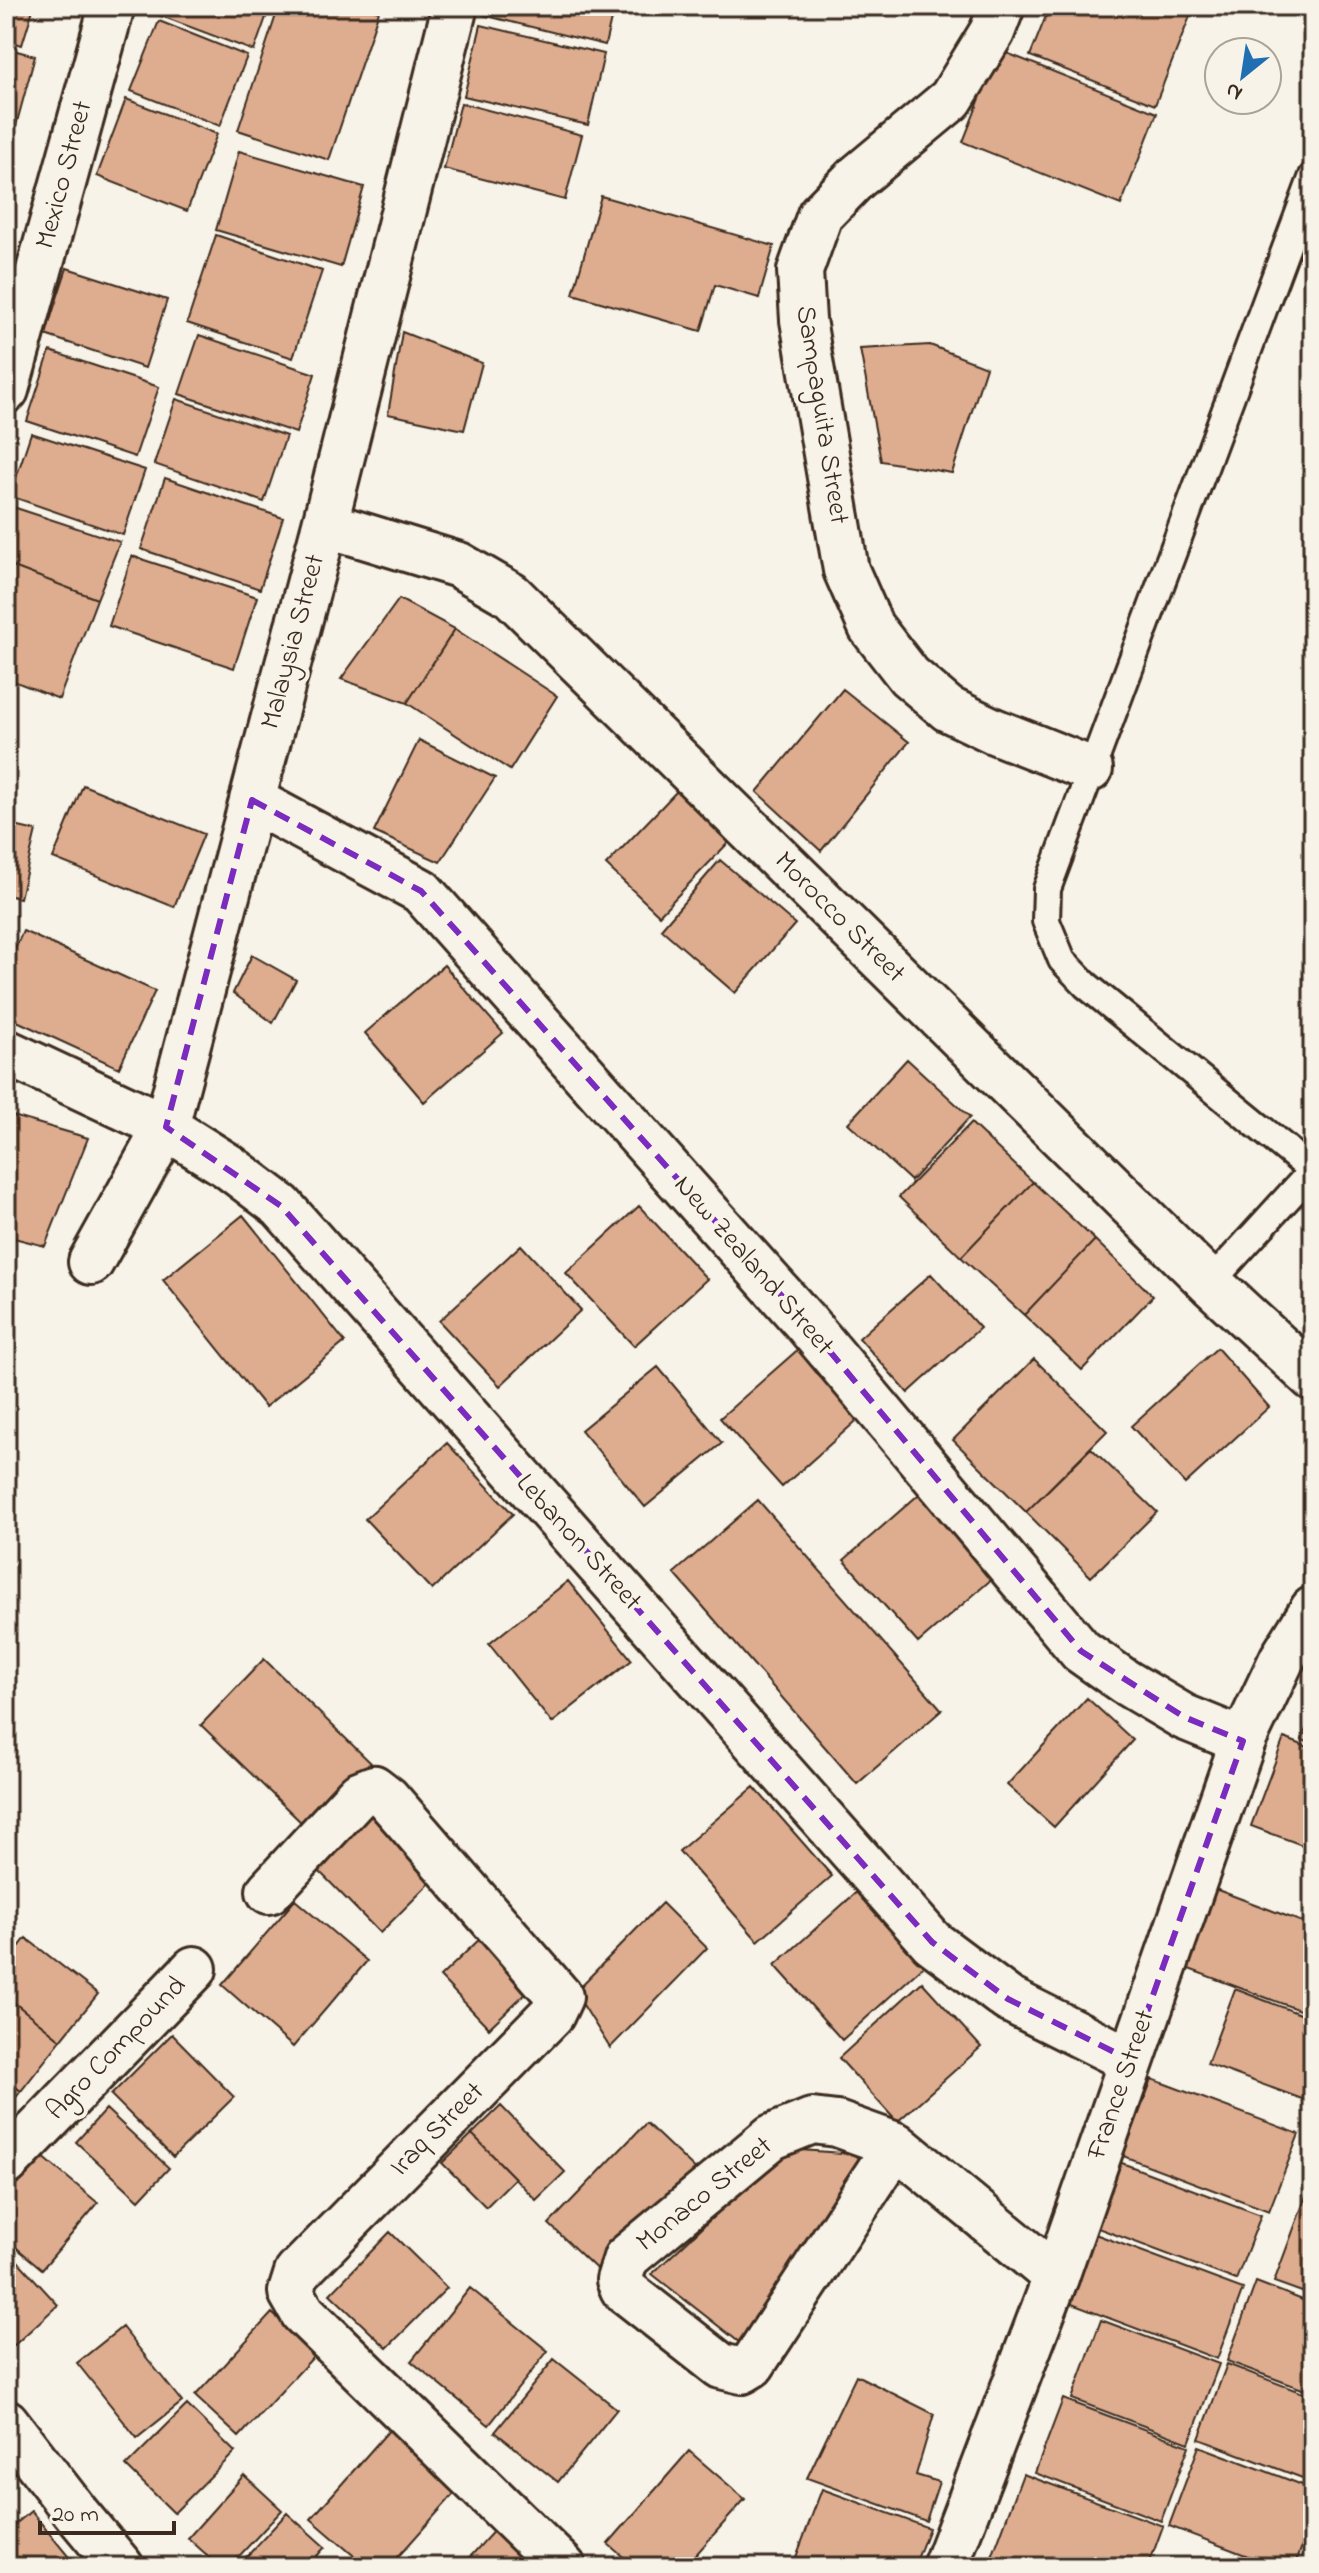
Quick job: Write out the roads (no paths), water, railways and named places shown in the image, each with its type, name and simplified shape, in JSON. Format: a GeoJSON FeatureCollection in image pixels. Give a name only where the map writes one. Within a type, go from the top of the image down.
{"type":"FeatureCollection","features":[{"type":"Feature","properties":{"kind":"street","name":"Mexico Street"},"geometry":{"type":"LineString","coordinates":[[6,390],[112,6]]}},
{"type":"Feature","properties":{"kind":"street","name":"Malaysia Street"},"geometry":{"type":"LineString","coordinates":[[91,1262],[166,1127],[325,524],[455,6]]}},
{"type":"Feature","properties":{"kind":"street","name":"Sampaguita Street"},"geometry":{"type":"LineString","coordinates":[[1002,6],[992,32],[951,99],[856,178],[820,215],[800,271],[803,320],[846,570],[871,627],[909,676],[948,709],[1090,769]]}},
{"type":"Feature","properties":{"kind":"street","name":"Morocco Street"},"geometry":{"type":"LineString","coordinates":[[325,524],[459,565],[511,595],[1210,1283],[1313,1378]]}},
{"type":"Feature","properties":{"kind":"street","name":"New Zealand Street"},"geometry":{"type":"LineString","coordinates":[[252,800],[421,891],[806,1323],[1081,1651],[1184,1717],[1243,1741]]}},
{"type":"Feature","properties":{"kind":"street","name":"Lebanon Street"},"geometry":{"type":"LineString","coordinates":[[6,1052],[166,1127],[228,1166],[281,1206],[932,1942],[1008,1999],[1130,2060]]}},
{"type":"Feature","properties":{"kind":"street","name":"France Street"},"geometry":{"type":"LineString","coordinates":[[945,2567],[1056,2277],[1243,1741],[1282,1659],[1313,1609]]}},
{"type":"Feature","properties":{"kind":"street","name":"Iraq Street"},"geometry":{"type":"LineString","coordinates":[[269,1891],[359,1794],[374,1788],[387,1798],[560,1997],[552,2014],[297,2273],[291,2292],[303,2313],[563,2567]]}},
{"type":"Feature","properties":{"kind":"street","name":"Agro Compound"},"geometry":{"type":"LineString","coordinates":[[6,2163],[194,1969]]}},
{"type":"Feature","properties":{"kind":"street","name":"Monaco Street"},"geometry":{"type":"LineString","coordinates":[[896,2145],[752,2365],[742,2371],[721,2366],[623,2289],[619,2280],[626,2258],[772,2137],[812,2121],[837,2124],[896,2145],[1056,2277]]}},
{"type":"Feature","properties":{"kind":"street"},"geometry":{"type":"LineString","coordinates":[[6,2422],[121,2567]]}},
{"type":"Feature","properties":{"kind":"lane"},"geometry":{"type":"LineString","coordinates":[[1210,1283],[1313,1171],[1086,985],[1062,960],[1046,921],[1047,889],[1313,176]]}}]}
